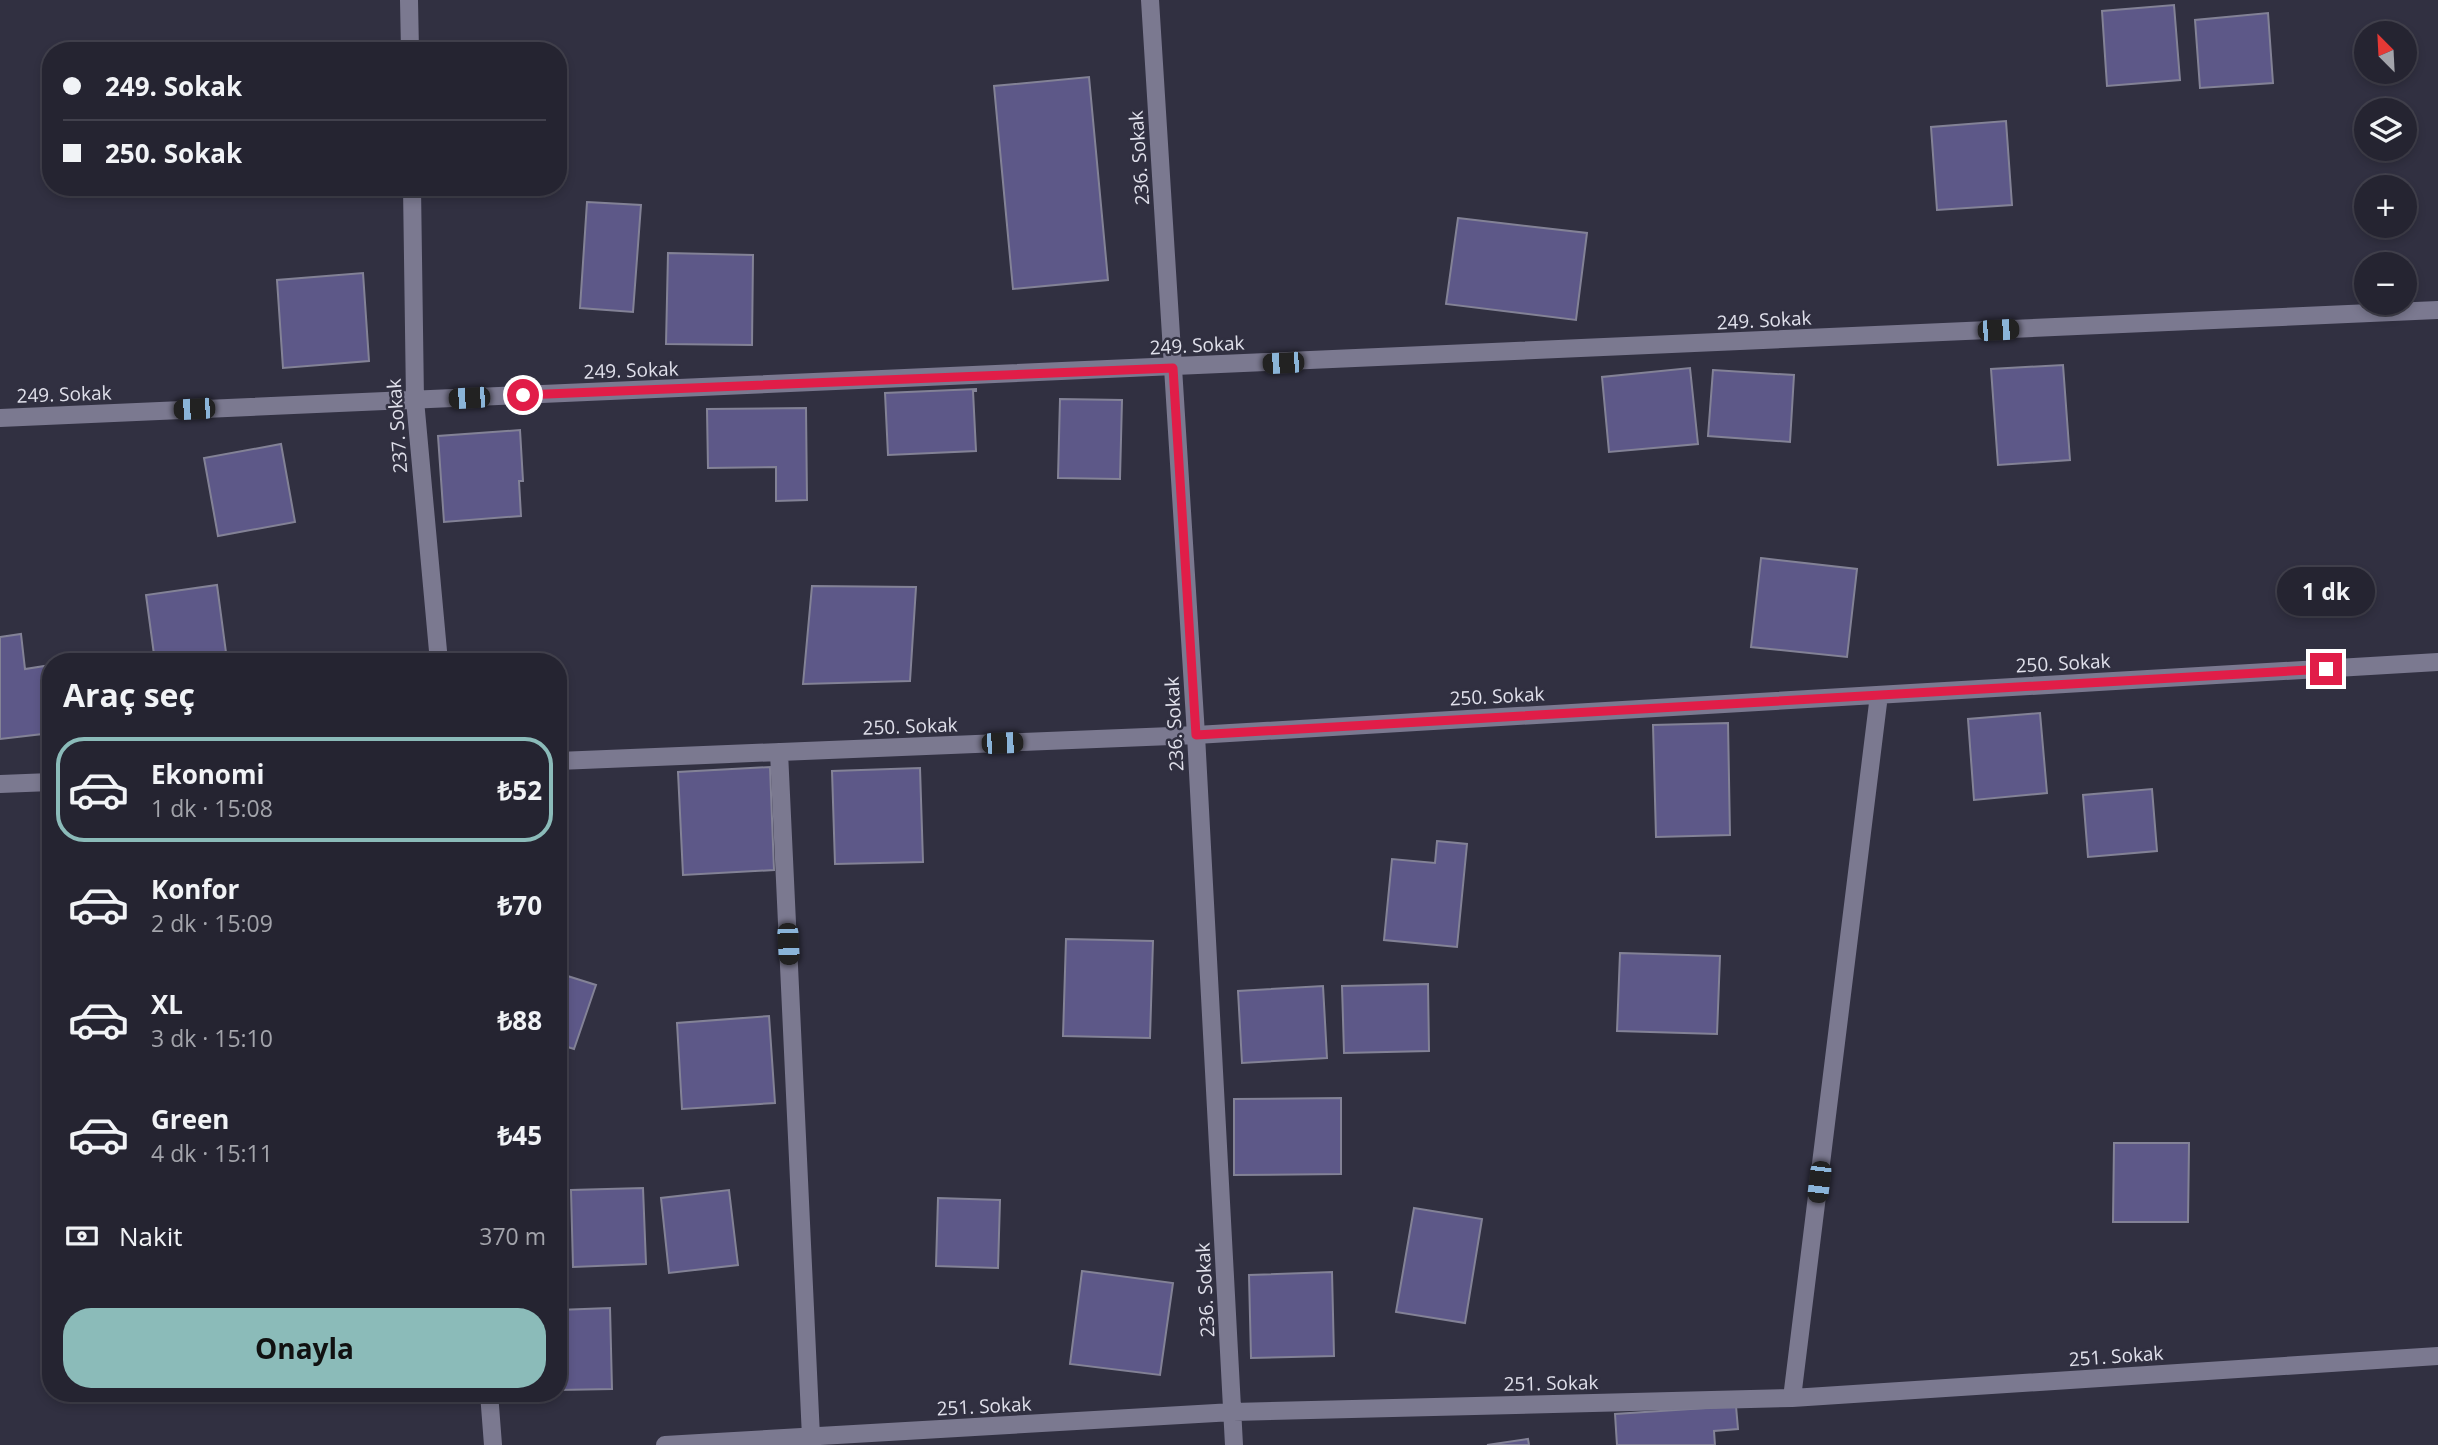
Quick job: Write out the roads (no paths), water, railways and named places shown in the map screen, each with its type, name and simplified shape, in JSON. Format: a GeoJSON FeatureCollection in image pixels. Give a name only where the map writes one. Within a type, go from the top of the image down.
{"type":"FeatureCollection","features":[{"type":"Feature","properties":{"kind":"street"},"geometry":{"type":"LineString","coordinates":[[409,0],[410,42]]}},
{"type":"Feature","properties":{"kind":"street","name":"236. Sokak"},"geometry":{"type":"LineString","coordinates":[[1150,0],[1196,735],[1234,1445]]}},
{"type":"Feature","properties":{"kind":"street","name":"237. Sokak"},"geometry":{"type":"LineString","coordinates":[[412,196],[415,400],[438,653]]}},
{"type":"Feature","properties":{"kind":"street","name":"249. Sokak"},"geometry":{"type":"LineString","coordinates":[[0,418],[2438,310]]}},
{"type":"Feature","properties":{"kind":"street","name":"250. Sokak"},"geometry":{"type":"LineString","coordinates":[[567,761],[1196,735],[2438,663]]}},
{"type":"Feature","properties":{"kind":"street"},"geometry":{"type":"LineString","coordinates":[[1792,1398],[1879,695]]}},
{"type":"Feature","properties":{"kind":"street"},"geometry":{"type":"LineString","coordinates":[[779,752],[811,1437]]}},
{"type":"Feature","properties":{"kind":"street"},"geometry":{"type":"LineString","coordinates":[[0,784],[42,782]]}},
{"type":"Feature","properties":{"kind":"street","name":"251. Sokak"},"geometry":{"type":"LineString","coordinates":[[665,1445],[1233,1412],[1792,1398],[2438,1356]]}},
{"type":"Feature","properties":{"kind":"street"},"geometry":{"type":"LineString","coordinates":[[490,1402],[493,1445]]}}]}
